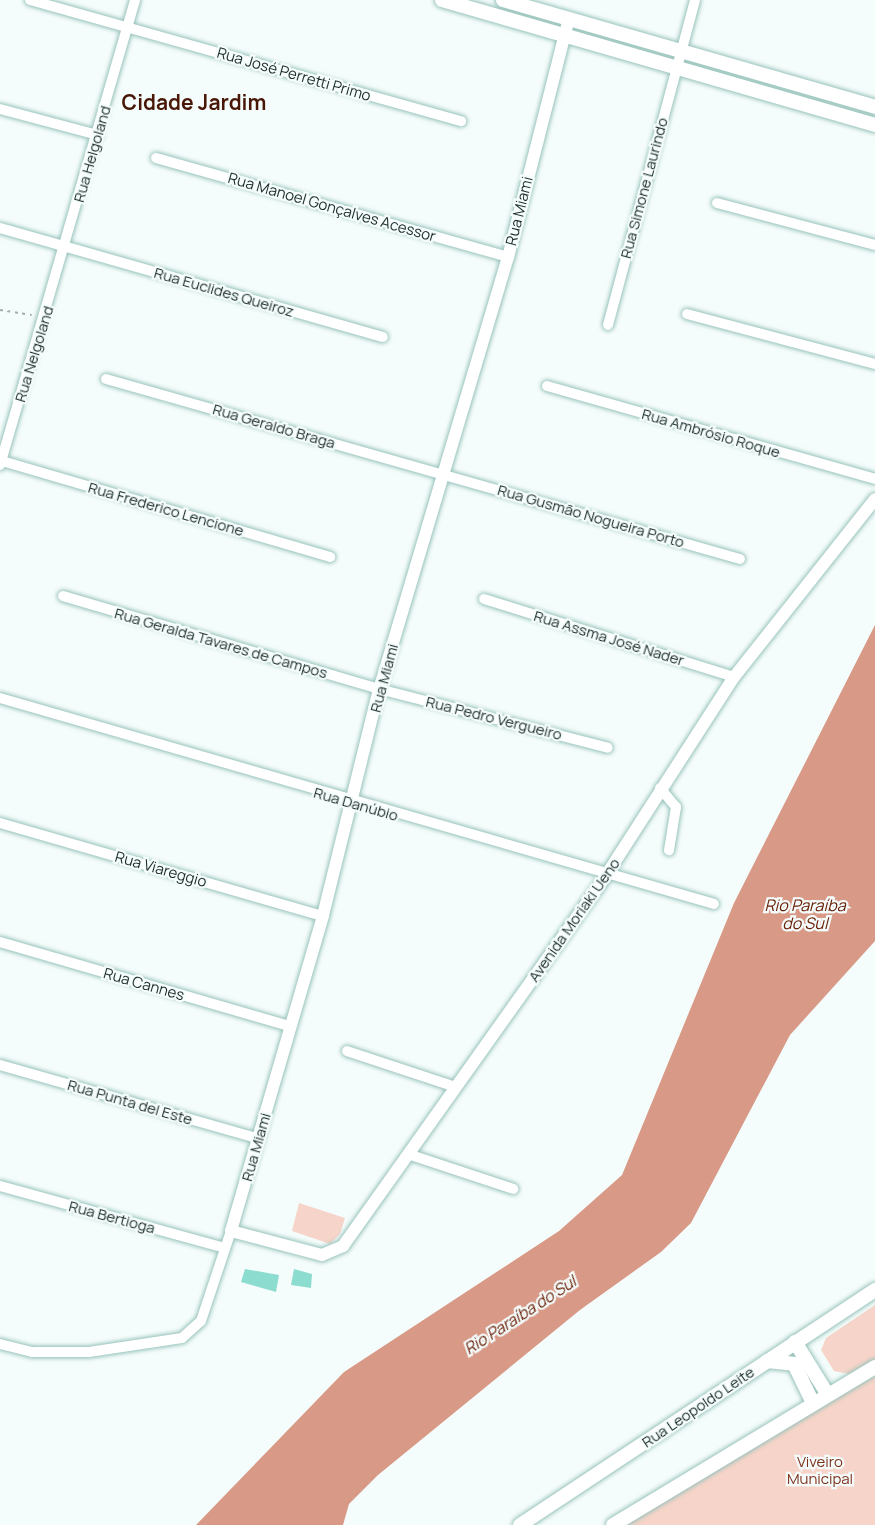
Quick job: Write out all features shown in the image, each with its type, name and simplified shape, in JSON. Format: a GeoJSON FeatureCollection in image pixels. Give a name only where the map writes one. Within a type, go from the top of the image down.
{"type":"FeatureCollection","features":[{"type":"Feature","properties":{"kind":"main road"},"geometry":{"type":"LineString","coordinates":[[442,0],[562,39],[875,125]]}},
{"type":"Feature","properties":{"kind":"main road"},"geometry":{"type":"LineString","coordinates":[[503,0],[568,22],[875,107]]}},
{"type":"Feature","properties":{"kind":"main road","name":"Rua Leopoldo Leite"},"geometry":{"type":"LineString","coordinates":[[520,1525],[875,1290]]}},
{"type":"Feature","properties":{"kind":"main road"},"geometry":{"type":"LineString","coordinates":[[792,1344],[794,1364],[813,1403]]}},
{"type":"Feature","properties":{"kind":"main road"},"geometry":{"type":"LineString","coordinates":[[792,1344],[828,1395]]}},
{"type":"Feature","properties":{"kind":"main road"},"geometry":{"type":"LineString","coordinates":[[765,1362],[794,1364]]}},
{"type":"Feature","properties":{"kind":"main road"},"geometry":{"type":"LineString","coordinates":[[613,1525],[875,1367]]}},
{"type":"Feature","properties":{"kind":"street","name":"Rua José Perretti Primo"},"geometry":{"type":"LineString","coordinates":[[30,0],[461,121]]}},
{"type":"Feature","properties":{"kind":"street"},"geometry":{"type":"LineString","coordinates":[[127,27],[135,0]]}},
{"type":"Feature","properties":{"kind":"street","name":"Rua Simone Laurindo"},"geometry":{"type":"LineString","coordinates":[[608,325],[695,0]]}},
{"type":"Feature","properties":{"kind":"street","name":"Rua Miami"},"geometry":{"type":"LineString","coordinates":[[0,1344],[31,1352],[89,1352],[169,1344],[193,1330],[201,1321],[259,1139],[289,1026],[323,916],[353,804],[379,689],[508,257],[568,22]]}},
{"type":"Feature","properties":{"kind":"street","name":"Rua Helgoland"},"geometry":{"type":"LineString","coordinates":[[66,246],[127,27]]}},
{"type":"Feature","properties":{"kind":"street"},"geometry":{"type":"LineString","coordinates":[[0,109],[98,135]]}},
{"type":"Feature","properties":{"kind":"street","name":"Rua Manoel Gonçalves Acessor"},"geometry":{"type":"LineString","coordinates":[[156,158],[508,257]]}},
{"type":"Feature","properties":{"kind":"street"},"geometry":{"type":"LineString","coordinates":[[717,203],[875,245]]}},
{"type":"Feature","properties":{"kind":"street","name":"Rua Euclides Queiroz"},"geometry":{"type":"LineString","coordinates":[[0,228],[383,337]]}},
{"type":"Feature","properties":{"kind":"street","name":"Rua Nelgoland"},"geometry":{"type":"LineString","coordinates":[[1,463],[66,246]]}},
{"type":"Feature","properties":{"kind":"street"},"geometry":{"type":"LineString","coordinates":[[687,314],[875,364]]}},
{"type":"Feature","properties":{"kind":"street","name":"Rua Geraldo Braga"},"geometry":{"type":"LineString","coordinates":[[106,379],[442,474]]}},
{"type":"Feature","properties":{"kind":"street","name":"Rua Ambrósio Roque"},"geometry":{"type":"LineString","coordinates":[[547,386],[875,480]]}},
{"type":"Feature","properties":{"kind":"street","name":"Rua Frederico Lencione"},"geometry":{"type":"LineString","coordinates":[[1,463],[330,557]]}},
{"type":"Feature","properties":{"kind":"street","name":"Rua Gusmão Nogueira Porto"},"geometry":{"type":"LineString","coordinates":[[442,474],[740,559]]}},
{"type":"Feature","properties":{"kind":"street","name":"Avenida Moriaki Ueno"},"geometry":{"type":"LineString","coordinates":[[231,1231],[330,1254],[343,1246],[608,874],[660,788],[734,677],[875,500]]}},
{"type":"Feature","properties":{"kind":"street","name":"Rua Geralda Tavares de Campos"},"geometry":{"type":"LineString","coordinates":[[63,596],[379,689]]}},
{"type":"Feature","properties":{"kind":"street","name":"Rua Assma José Nader"},"geometry":{"type":"LineString","coordinates":[[484,599],[734,677]]}},
{"type":"Feature","properties":{"kind":"street","name":"Rua Pedro Vergueiro"},"geometry":{"type":"LineString","coordinates":[[379,689],[608,748]]}},
{"type":"Feature","properties":{"kind":"street","name":"Rua Danúbio"},"geometry":{"type":"LineString","coordinates":[[0,698],[353,804],[714,904]]}},
{"type":"Feature","properties":{"kind":"street"},"geometry":{"type":"LineString","coordinates":[[660,788],[676,807],[669,850]]}},
{"type":"Feature","properties":{"kind":"street","name":"Rua Viareggio"},"geometry":{"type":"LineString","coordinates":[[0,822],[323,916]]}},
{"type":"Feature","properties":{"kind":"street","name":"Rua Cannes"},"geometry":{"type":"LineString","coordinates":[[0,942],[289,1026]]}},
{"type":"Feature","properties":{"kind":"street"},"geometry":{"type":"LineString","coordinates":[[347,1051],[456,1087]]}},
{"type":"Feature","properties":{"kind":"street","name":"Rua Punta del Este"},"geometry":{"type":"LineString","coordinates":[[0,1065],[259,1139]]}},
{"type":"Feature","properties":{"kind":"street"},"geometry":{"type":"LineString","coordinates":[[408,1154],[513,1189]]}},
{"type":"Feature","properties":{"kind":"street","name":"Rua Bertioga"},"geometry":{"type":"LineString","coordinates":[[0,1186],[225,1248]]}},
{"type":"Feature","properties":{"kind":"path"},"geometry":{"type":"LineString","coordinates":[[0,310],[45,314]]}},
{"type":"Feature","properties":{"kind":"green space"},"geometry":{"type":"Polygon","coordinates":[[[299,1203],[345,1218],[340,1234],[330,1244],[292,1231],[299,1203]]]}},
{"type":"Feature","properties":{"kind":"green space"},"geometry":{"type":"Polygon","coordinates":[[[875,1305],[875,1359],[849,1374],[834,1371],[821,1350],[826,1338],[875,1305]]]}},
{"type":"Feature","properties":{"kind":"green space","name":"Viveiro Municipal"},"geometry":{"type":"Polygon","coordinates":[[[875,1376],[875,1525],[620,1525],[698,1475],[875,1376]]]}},
{"type":"Feature","properties":{"kind":"water","name":"Rio Paraíba do Sul"},"geometry":{"type":"Polygon","coordinates":[[[875,625],[875,941],[790,1035],[691,1223],[661,1252],[580,1310],[378,1475],[349,1504],[343,1525],[196,1525],[344,1372],[559,1231],[622,1175],[734,903],[875,625]]]}},
{"type":"Feature","properties":{"kind":"building"},"geometry":{"type":"Polygon","coordinates":[[[245,1269],[279,1275],[276,1292],[241,1282],[245,1269]]]}},
{"type":"Feature","properties":{"kind":"building"},"geometry":{"type":"Polygon","coordinates":[[[294,1269],[312,1274],[311,1288],[291,1285],[294,1269]]]}},
{"type":"Feature","properties":{"kind":"district","name":"Cidade Jardim"},"geometry":{"type":"Point","coordinates":[194,102]}}]}
